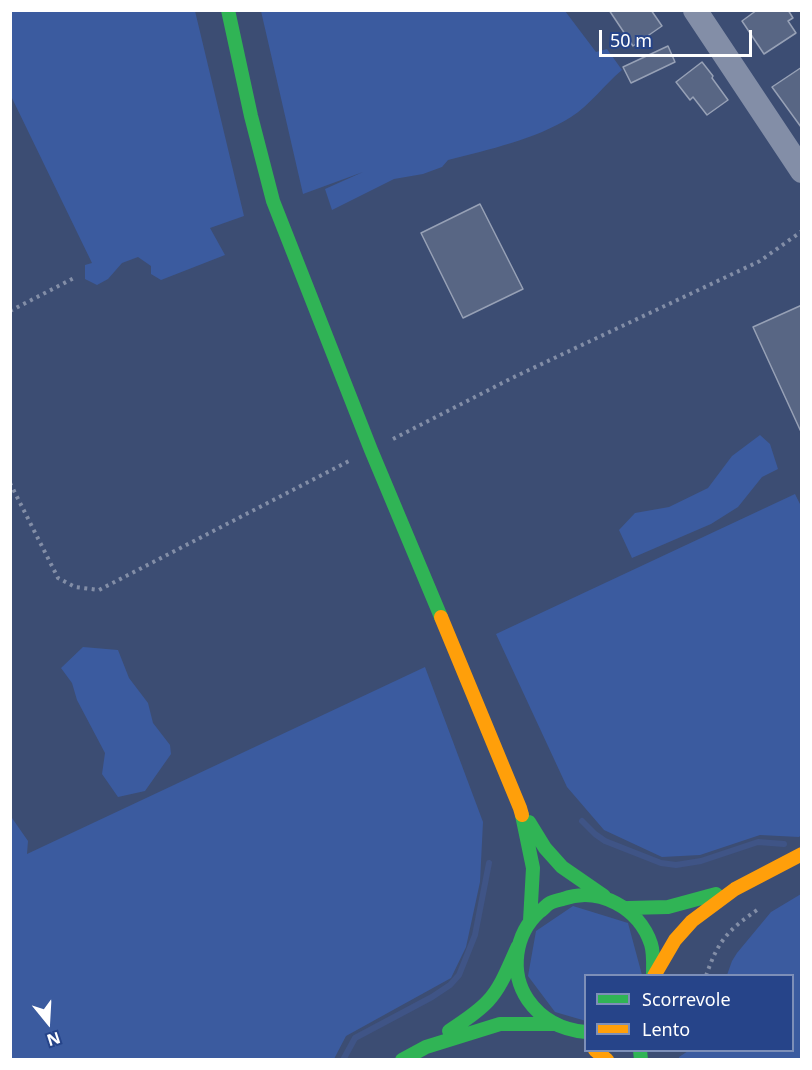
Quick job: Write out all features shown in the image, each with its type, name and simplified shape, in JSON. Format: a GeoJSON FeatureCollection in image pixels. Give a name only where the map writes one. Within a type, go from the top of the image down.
{"type":"FeatureCollection","features":[{"type":"Feature","properties":{"kind":"main road"},"geometry":{"type":"LineString","coordinates":[[228,10],[251,116],[273,201],[371,450],[520,808],[547,850],[559,864],[604,896],[628,908],[640,920],[651,939],[655,961],[654,974]]}},
{"type":"Feature","properties":{"kind":"main road"},"geometry":{"type":"LineString","coordinates":[[520,808],[533,868],[530,921]]}},
{"type":"Feature","properties":{"kind":"main road"},"geometry":{"type":"LineString","coordinates":[[655,974],[680,933],[692,921],[735,889],[801,854]]}},
{"type":"Feature","properties":{"kind":"main road"},"geometry":{"type":"LineString","coordinates":[[628,908],[675,906],[735,889]]}},
{"type":"Feature","properties":{"kind":"main road"},"geometry":{"type":"LineString","coordinates":[[426,1047],[489,1000],[502,980],[530,921],[546,906],[561,898],[582,894],[604,896]]}},
{"type":"Feature","properties":{"kind":"main road"},"geometry":{"type":"LineString","coordinates":[[518,946],[516,968],[521,989],[533,1007],[554,1024],[584,1032]]}},
{"type":"Feature","properties":{"kind":"main road"},"geometry":{"type":"LineString","coordinates":[[402,1059],[426,1047],[494,1025],[554,1024]]}},
{"type":"Feature","properties":{"kind":"main road"},"geometry":{"type":"LineString","coordinates":[[570,1030],[584,1041]]}},
{"type":"Feature","properties":{"kind":"street"},"geometry":{"type":"LineString","coordinates":[[695,10],[801,171]]}},
{"type":"Feature","properties":{"kind":"path"},"geometry":{"type":"LineString","coordinates":[[412,429],[512,378],[760,261],[801,231]]}},
{"type":"Feature","properties":{"kind":"path"},"geometry":{"type":"LineString","coordinates":[[10,311],[76,277]]}},
{"type":"Feature","properties":{"kind":"path"},"geometry":{"type":"LineString","coordinates":[[10,483],[58,578],[75,587],[99,590],[336,468]]}},
{"type":"Feature","properties":{"kind":"path"},"geometry":{"type":"LineString","coordinates":[[706,974],[712,957],[724,936],[738,923],[762,907]]}},
{"type":"Feature","properties":{"kind":"shaded area"},"geometry":{"type":"Polygon","coordinates":[[[11,10],[195,11],[244,216],[210,228],[225,255],[161,280],[151,274],[151,266],[138,257],[122,263],[108,279],[97,285],[85,279],[85,265],[92,263],[11,96],[11,10]]]}},
{"type":"Feature","properties":{"kind":"shaded area"},"geometry":{"type":"Polygon","coordinates":[[[261,11],[565,11],[596,52],[607,49],[622,70],[584,107],[557,125],[511,143],[448,160],[442,167],[423,174],[394,179],[332,210],[325,189],[363,172],[303,194],[261,11]]]}},
{"type":"Feature","properties":{"kind":"shaded area"},"geometry":{"type":"Polygon","coordinates":[[[760,435],[770,444],[778,469],[762,477],[738,507],[711,524],[632,558],[619,530],[635,513],[669,507],[708,488],[732,456],[760,435]]]}},
{"type":"Feature","properties":{"kind":"shaded area"},"geometry":{"type":"Polygon","coordinates":[[[795,494],[802,508],[801,835],[799,837],[760,835],[700,855],[662,857],[604,830],[567,787],[496,634],[795,494]]]}},
{"type":"Feature","properties":{"kind":"shaded area"},"geometry":{"type":"Polygon","coordinates":[[[83,647],[118,650],[129,678],[148,703],[153,723],[170,745],[171,754],[145,791],[118,797],[102,774],[105,753],[77,700],[72,683],[61,668],[83,647]]]}},
{"type":"Feature","properties":{"kind":"shaded area"},"geometry":{"type":"Polygon","coordinates":[[[425,667],[483,822],[480,882],[466,947],[451,978],[346,1036],[334,1059],[11,1059],[12,818],[28,841],[27,854],[425,667]]]}},
{"type":"Feature","properties":{"kind":"shaded area"},"geometry":{"type":"Polygon","coordinates":[[[801,894],[801,1059],[679,1059],[686,1052],[794,1052],[794,974],[727,974],[737,953],[771,912],[801,894]]]}},
{"type":"Feature","properties":{"kind":"shaded area"},"geometry":{"type":"Polygon","coordinates":[[[573,906],[628,923],[642,974],[584,974],[584,1020],[555,1012],[528,976],[536,931],[573,906]]]}},
{"type":"Feature","properties":{"kind":"building"},"geometry":{"type":"Polygon","coordinates":[[[609,10],[651,10],[662,26],[633,46],[609,10]]]}},
{"type":"Feature","properties":{"kind":"building"},"geometry":{"type":"Polygon","coordinates":[[[757,10],[788,10],[793,18],[788,21],[796,33],[764,54],[742,21],[757,10]]]}},
{"type":"Feature","properties":{"kind":"building"},"geometry":{"type":"Polygon","coordinates":[[[668,46],[675,62],[631,83],[623,67],[668,46]]]}},
{"type":"Feature","properties":{"kind":"building"},"geometry":{"type":"Polygon","coordinates":[[[702,62],[728,100],[707,115],[693,97],[690,100],[676,82],[702,62]]]}},
{"type":"Feature","properties":{"kind":"building"},"geometry":{"type":"Polygon","coordinates":[[[802,67],[802,127],[801,127],[772,87],[802,67]]]}},
{"type":"Feature","properties":{"kind":"building"},"geometry":{"type":"Polygon","coordinates":[[[480,204],[523,289],[463,318],[421,233],[480,204]]]}},
{"type":"Feature","properties":{"kind":"building"},"geometry":{"type":"Polygon","coordinates":[[[802,305],[802,434],[753,327],[802,305]]]}},
{"type":"Feature","properties":{"kind":"waterway"},"geometry":{"type":"LineString","coordinates":[[582,821],[605,841],[661,863],[676,865],[701,861],[758,842],[784,844]]}},
{"type":"Feature","properties":{"kind":"waterway"},"geometry":{"type":"LineString","coordinates":[[343,1060],[355,1038],[432,997],[450,985],[459,975],[475,935],[489,863]]}},
{"type":"Feature","properties":{"kind":"traffic: fast"},"geometry":{"type":"LineString","coordinates":[[228,10],[251,116],[273,201],[371,450],[441,617]]}},
{"type":"Feature","properties":{"kind":"traffic: fast"},"geometry":{"type":"LineString","coordinates":[[522,815],[533,868],[530,921]]}},
{"type":"Feature","properties":{"kind":"traffic: fast"},"geometry":{"type":"LineString","coordinates":[[529,822],[545,848],[562,867],[604,896]]}},
{"type":"Feature","properties":{"kind":"traffic: fast"},"geometry":{"type":"LineString","coordinates":[[628,908],[668,907],[716,894]]}},
{"type":"Feature","properties":{"kind":"traffic: fast"},"geometry":{"type":"LineString","coordinates":[[584,1032],[569,1029],[546,1018],[528,1000],[518,978],[517,954],[524,931],[547,905],[555,901],[590,895],[616,903],[637,920],[645,931],[651,944],[653,974]]}},
{"type":"Feature","properties":{"kind":"traffic: fast"},"geometry":{"type":"LineString","coordinates":[[449,1031],[479,1009],[493,995],[518,946]]}},
{"type":"Feature","properties":{"kind":"traffic: fast"},"geometry":{"type":"LineString","coordinates":[[402,1060],[426,1047],[500,1024],[554,1024]]}},
{"type":"Feature","properties":{"kind":"traffic: fast"},"geometry":{"type":"LineString","coordinates":[[640,1052],[641,1060]]}},
{"type":"Feature","properties":{"kind":"traffic: slow"},"geometry":{"type":"LineString","coordinates":[[441,617],[522,815]]}},
{"type":"Feature","properties":{"kind":"traffic: slow"},"geometry":{"type":"LineString","coordinates":[[655,974],[675,940],[692,921],[735,889],[802,854]]}},
{"type":"Feature","properties":{"kind":"traffic: slow"},"geometry":{"type":"LineString","coordinates":[[597,1052],[607,1060]]}}]}
